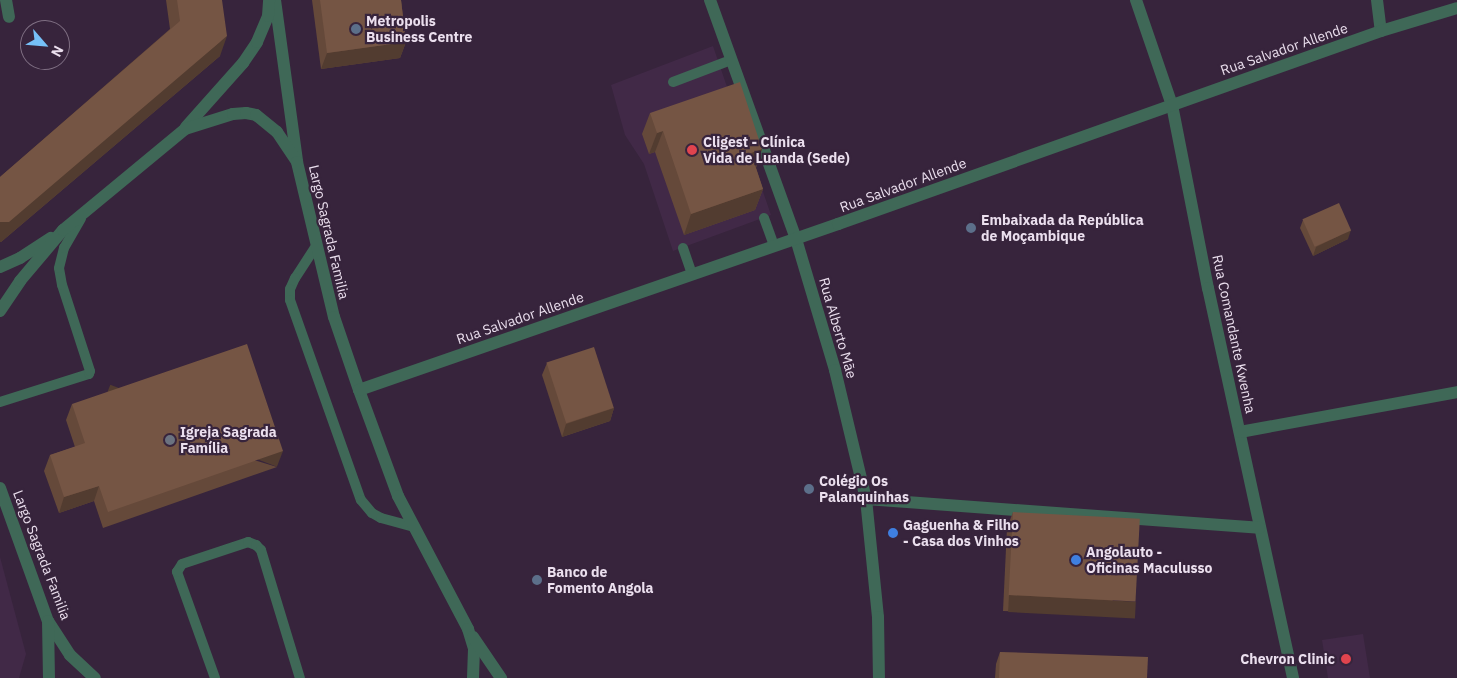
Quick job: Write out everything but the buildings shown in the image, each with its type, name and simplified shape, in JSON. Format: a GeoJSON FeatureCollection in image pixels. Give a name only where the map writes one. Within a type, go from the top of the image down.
{"type":"FeatureCollection","features":[{"type":"Feature","properties":{"kind":"street"},"geometry":{"type":"LineString","coordinates":[[6,0],[10,17]]}},
{"type":"Feature","properties":{"kind":"street"},"geometry":{"type":"LineString","coordinates":[[185,128],[243,63],[257,42],[268,16],[269,0]]}},
{"type":"Feature","properties":{"kind":"street"},"geometry":{"type":"LineString","coordinates":[[275,0],[297,162]]}},
{"type":"Feature","properties":{"kind":"street","name":"Rua Alberto Mãe"},"geometry":{"type":"LineString","coordinates":[[710,0],[796,239],[835,370],[866,499],[878,617],[879,678]]}},
{"type":"Feature","properties":{"kind":"street","name":"Rua Comandante Kwenha"},"geometry":{"type":"LineString","coordinates":[[1136,0],[1172,106],[1208,288],[1293,678]]}},
{"type":"Feature","properties":{"kind":"street"},"geometry":{"type":"LineString","coordinates":[[1377,0],[1381,31]]}},
{"type":"Feature","properties":{"kind":"street","name":"Rua Salvador Allende"},"geometry":{"type":"LineString","coordinates":[[359,390],[796,239],[1381,31],[1457,8]]}},
{"type":"Feature","properties":{"kind":"street","name":"Largo Sagrada Familia"},"geometry":{"type":"LineString","coordinates":[[0,311],[20,281],[64,230],[82,217],[185,128],[233,114],[246,113],[256,116],[277,132],[297,162],[334,317],[398,496],[468,629],[474,649],[473,678]]}},
{"type":"Feature","properties":{"kind":"street"},"geometry":{"type":"LineString","coordinates":[[0,267],[20,258],[64,230]]}},
{"type":"Feature","properties":{"kind":"street"},"geometry":{"type":"LineString","coordinates":[[1240,432],[1457,392]]}},
{"type":"Feature","properties":{"kind":"street","name":"Largo Sagrada Familia"},"geometry":{"type":"LineString","coordinates":[[0,488],[48,621],[70,655],[94,678]]}},
{"type":"Feature","properties":{"kind":"street"},"geometry":{"type":"LineString","coordinates":[[866,499],[1259,528]]}},
{"type":"Feature","properties":{"kind":"street"},"geometry":{"type":"LineString","coordinates":[[48,621],[49,678]]}},
{"type":"Feature","properties":{"kind":"street"},"geometry":{"type":"LineString","coordinates":[[468,629],[501,678]]}},
{"type":"Feature","properties":{"kind":"lane"},"geometry":{"type":"LineString","coordinates":[[673,82],[732,60]]}},
{"type":"Feature","properties":{"kind":"lane"},"geometry":{"type":"LineString","coordinates":[[0,402],[89,374],[90,371],[62,285],[59,268],[64,248],[82,217]]}},
{"type":"Feature","properties":{"kind":"lane"},"geometry":{"type":"LineString","coordinates":[[764,218],[774,246]]}},
{"type":"Feature","properties":{"kind":"lane"},"geometry":{"type":"LineString","coordinates":[[316,246],[295,278],[290,289],[290,300],[361,500],[372,513],[381,518],[414,527]]}},
{"type":"Feature","properties":{"kind":"lane"},"geometry":{"type":"LineString","coordinates":[[683,248],[692,274]]}},
{"type":"Feature","properties":{"kind":"lane"},"geometry":{"type":"LineString","coordinates":[[215,678],[177,572],[182,564],[248,542],[256,545],[261,550],[300,678]]}},
{"type":"Feature","properties":{"kind":"shaded area","name":"Cligest - Clínica Vida de Luanda (Sede)"},"geometry":{"type":"Polygon","coordinates":[[[713,46],[771,215],[673,251],[644,164],[625,135],[611,85],[713,46]]]}},
{"type":"Feature","properties":{"kind":"shaded area"},"geometry":{"type":"Polygon","coordinates":[[[0,557],[26,654],[19,678],[0,678],[0,557]]]}},
{"type":"Feature","properties":{"kind":"shaded area","name":"Chevron Clinic"},"geometry":{"type":"Polygon","coordinates":[[[1363,634],[1370,678],[1328,678],[1322,640],[1363,634]]]}},
{"type":"Feature","properties":{"kind":"place","name":"Metropolis Business Centre"},"geometry":{"type":"Point","coordinates":[356,29]}},
{"type":"Feature","properties":{"kind":"place","name":"Cligest - Clínica Vida de Luanda (Sede)"},"geometry":{"type":"Point","coordinates":[692,150]}},
{"type":"Feature","properties":{"kind":"place","name":"Embaixada da República de Moçambique"},"geometry":{"type":"Point","coordinates":[971,228]}},
{"type":"Feature","properties":{"kind":"place","name":"Igreja Sagrada Família"},"geometry":{"type":"Point","coordinates":[170,440]}},
{"type":"Feature","properties":{"kind":"place","name":"Colégio Os Palanquinhas"},"geometry":{"type":"Point","coordinates":[809,489]}},
{"type":"Feature","properties":{"kind":"place","name":"Gaguenha & Filho - Casa dos Vinhos"},"geometry":{"type":"Point","coordinates":[893,533]}},
{"type":"Feature","properties":{"kind":"place","name":"Angolauto - Oficinas Maculusso"},"geometry":{"type":"Point","coordinates":[1076,560]}},
{"type":"Feature","properties":{"kind":"place","name":"Banco de Fomento Angola"},"geometry":{"type":"Point","coordinates":[537,580]}},
{"type":"Feature","properties":{"kind":"place","name":"Chevron Clinic"},"geometry":{"type":"Point","coordinates":[1346,659]}}]}
